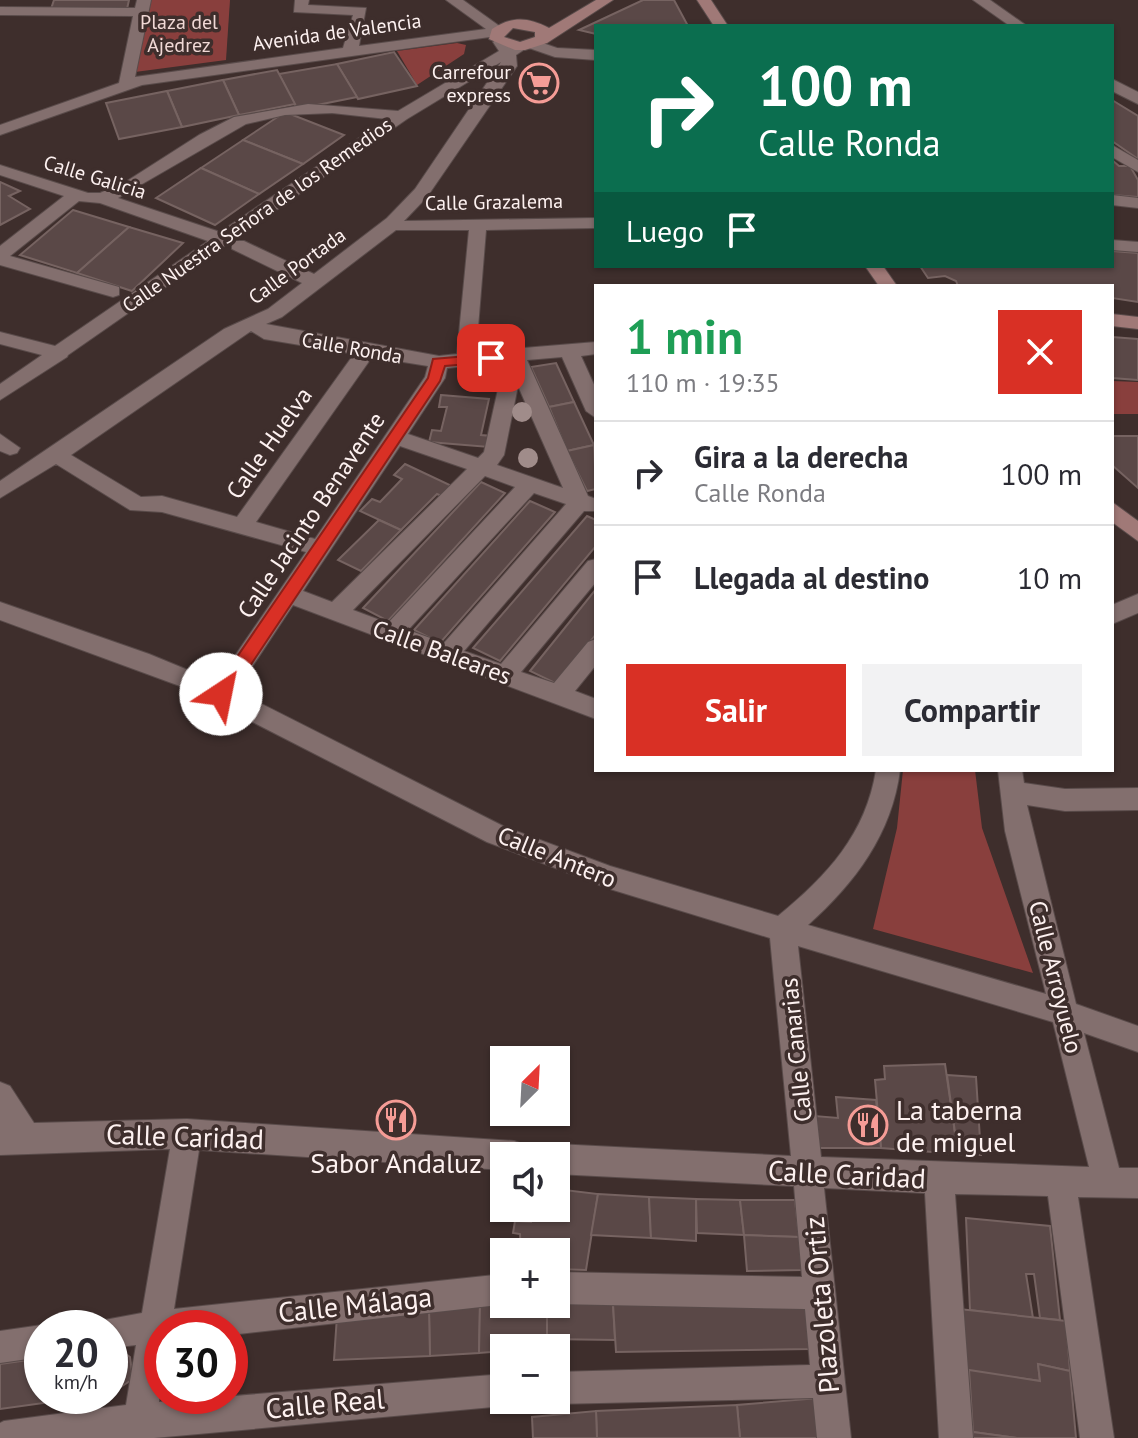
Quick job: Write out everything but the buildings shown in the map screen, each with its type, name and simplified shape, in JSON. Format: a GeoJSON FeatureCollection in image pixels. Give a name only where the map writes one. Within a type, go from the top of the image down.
{"type":"FeatureCollection","features":[{"type":"Feature","properties":{"kind":"street"},"geometry":{"type":"LineString","coordinates":[[302,0],[299,9],[361,11],[350,51]]}},
{"type":"Feature","properties":{"kind":"street"},"geometry":{"type":"LineString","coordinates":[[453,0],[515,41],[555,52],[594,55]]}},
{"type":"Feature","properties":{"kind":"street"},"geometry":{"type":"LineString","coordinates":[[515,41],[509,24],[532,24],[597,0]]}},
{"type":"Feature","properties":{"kind":"street"},"geometry":{"type":"LineString","coordinates":[[515,41],[606,0]]}},
{"type":"Feature","properties":{"kind":"street"},"geometry":{"type":"LineString","coordinates":[[704,0],[720,24]]}},
{"type":"Feature","properties":{"kind":"street"},"geometry":{"type":"LineString","coordinates":[[980,0],[1017,24]]}},
{"type":"Feature","properties":{"kind":"street"},"geometry":{"type":"LineString","coordinates":[[0,11],[41,7],[142,6],[126,85]]}},
{"type":"Feature","properties":{"kind":"street"},"geometry":{"type":"LineString","coordinates":[[515,41],[543,30],[532,24]]}},
{"type":"Feature","properties":{"kind":"street"},"geometry":{"type":"LineString","coordinates":[[453,36],[481,47],[481,60],[475,69]]}},
{"type":"Feature","properties":{"kind":"street","name":"Avenida de Valencia"},"geometry":{"type":"LineString","coordinates":[[0,130],[126,85],[453,36],[515,41]]}},
{"type":"Feature","properties":{"kind":"street","name":"Calle Nuestra Señora de los Remedios"},"geometry":{"type":"LineString","coordinates":[[0,393],[148,291],[230,242],[401,116],[515,41]]}},
{"type":"Feature","properties":{"kind":"street","name":"Calle Portada"},"geometry":{"type":"LineString","coordinates":[[0,491],[231,333],[275,313],[393,222],[421,193],[509,66],[515,41]]}},
{"type":"Feature","properties":{"kind":"street"},"geometry":{"type":"LineString","coordinates":[[1114,85],[1138,99]]}},
{"type":"Feature","properties":{"kind":"street"},"geometry":{"type":"LineString","coordinates":[[435,94],[462,92],[478,101],[479,108]]}},
{"type":"Feature","properties":{"kind":"street"},"geometry":{"type":"LineString","coordinates":[[102,198],[133,185],[219,130],[263,115],[287,110],[336,108],[401,116]]}},
{"type":"Feature","properties":{"kind":"street"},"geometry":{"type":"LineString","coordinates":[[1114,151],[1138,167]]}},
{"type":"Feature","properties":{"kind":"street","name":"Calle Galicia"},"geometry":{"type":"LineString","coordinates":[[0,170],[73,193],[102,198],[230,242],[315,282]]}},
{"type":"Feature","properties":{"kind":"street"},"geometry":{"type":"LineString","coordinates":[[0,257],[71,200],[73,193]]}},
{"type":"Feature","properties":{"kind":"street"},"geometry":{"type":"LineString","coordinates":[[1114,200],[1138,203]]}},
{"type":"Feature","properties":{"kind":"street","name":"Calle Grazalema"},"geometry":{"type":"LineString","coordinates":[[393,222],[402,226],[594,223]]}},
{"type":"Feature","properties":{"kind":"street"},"geometry":{"type":"LineString","coordinates":[[466,360],[478,225]]}},
{"type":"Feature","properties":{"kind":"street"},"geometry":{"type":"LineString","coordinates":[[1114,245],[1138,247]]}},
{"type":"Feature","properties":{"kind":"street"},"geometry":{"type":"LineString","coordinates":[[0,257],[113,291]]}},
{"type":"Feature","properties":{"kind":"street"},"geometry":{"type":"LineString","coordinates":[[1114,320],[1138,323]]}},
{"type":"Feature","properties":{"kind":"street","name":"Calle Ronda"},"geometry":{"type":"LineString","coordinates":[[254,324],[264,333],[439,362],[594,348]]}},
{"type":"Feature","properties":{"kind":"street"},"geometry":{"type":"LineString","coordinates":[[0,338],[60,353]]}},
{"type":"Feature","properties":{"kind":"street","name":"Calle Huelva"},"geometry":{"type":"LineString","coordinates":[[242,526],[366,351]]}},
{"type":"Feature","properties":{"kind":"street"},"geometry":{"type":"LineString","coordinates":[[569,351],[594,407]]}},
{"type":"Feature","properties":{"kind":"street"},"geometry":{"type":"LineString","coordinates":[[336,612],[494,455],[515,356]]}},
{"type":"Feature","properties":{"kind":"street"},"geometry":{"type":"LineString","coordinates":[[515,356],[588,504]]}},
{"type":"Feature","properties":{"kind":"street","name":"Calle Jacinto Benavente"},"geometry":{"type":"LineString","coordinates":[[221,694],[435,378],[439,362]]}},
{"type":"Feature","properties":{"kind":"street"},"geometry":{"type":"LineString","coordinates":[[396,437],[588,504]]}},
{"type":"Feature","properties":{"kind":"street"},"geometry":{"type":"LineString","coordinates":[[10,448],[37,467]]}},
{"type":"Feature","properties":{"kind":"street"},"geometry":{"type":"LineString","coordinates":[[56,455],[137,505],[162,504],[320,548]]}},
{"type":"Feature","properties":{"kind":"street"},"geometry":{"type":"LineString","coordinates":[[392,633],[529,485]]}},
{"type":"Feature","properties":{"kind":"street"},"geometry":{"type":"LineString","coordinates":[[448,654],[588,504]]}},
{"type":"Feature","properties":{"kind":"street"},"geometry":{"type":"LineString","coordinates":[[1114,512],[1138,533]]}},
{"type":"Feature","properties":{"kind":"street"},"geometry":{"type":"LineString","coordinates":[[505,675],[594,569]]}},
{"type":"Feature","properties":{"kind":"street","name":"Calle Baleares"},"geometry":{"type":"LineString","coordinates":[[289,595],[594,708]]}},
{"type":"Feature","properties":{"kind":"street"},"geometry":{"type":"LineString","coordinates":[[1114,614],[1138,603]]}},
{"type":"Feature","properties":{"kind":"street","name":"Calle Antero"},"geometry":{"type":"LineString","coordinates":[[0,611],[157,665],[221,694],[419,798],[531,849],[630,886],[1065,1011],[1138,1039]]}},
{"type":"Feature","properties":{"kind":"street"},"geometry":{"type":"LineString","coordinates":[[558,695],[594,650]]}},
{"type":"Feature","properties":{"kind":"street"},"geometry":{"type":"LineString","coordinates":[[783,929],[824,895],[858,855],[887,788],[888,772]]}},
{"type":"Feature","properties":{"kind":"street"},"geometry":{"type":"LineString","coordinates":[[1011,781],[1065,800],[1138,799]]}},
{"type":"Feature","properties":{"kind":"street","name":"Calle Arroyuelo"},"geometry":{"type":"LineString","coordinates":[[1011,781],[1018,831],[1065,1011],[1123,1183]]}},
{"type":"Feature","properties":{"kind":"street","name":"Calle Canarias"},"geometry":{"type":"LineString","coordinates":[[783,929],[809,1172]]}},
{"type":"Feature","properties":{"kind":"street"},"geometry":{"type":"LineString","coordinates":[[0,1096],[13,1139]]}},
{"type":"Feature","properties":{"kind":"street","name":"Calle Caridad"},"geometry":{"type":"LineString","coordinates":[[13,1139],[92,1132],[187,1134],[490,1154]]}},
{"type":"Feature","properties":{"kind":"street"},"geometry":{"type":"LineString","coordinates":[[157,1310],[187,1134]]}},
{"type":"Feature","properties":{"kind":"street","name":"Calle Caridad"},"geometry":{"type":"LineString","coordinates":[[570,1160],[954,1179],[1123,1183]]}},
{"type":"Feature","properties":{"kind":"street","name":"Plazoleta Ortiz"},"geometry":{"type":"LineString","coordinates":[[809,1172],[834,1438]]}},
{"type":"Feature","properties":{"kind":"street"},"geometry":{"type":"LineString","coordinates":[[954,1179],[956,1438]]}},
{"type":"Feature","properties":{"kind":"street"},"geometry":{"type":"LineString","coordinates":[[1061,1182],[1097,1438]]}},
{"type":"Feature","properties":{"kind":"street"},"geometry":{"type":"LineString","coordinates":[[570,1288],[820,1293]]}},
{"type":"Feature","properties":{"kind":"street","name":"Calle Málaga"},"geometry":{"type":"LineString","coordinates":[[248,1316],[490,1291]]}},
{"type":"Feature","properties":{"kind":"street"},"geometry":{"type":"LineString","coordinates":[[0,1347],[24,1344]]}},
{"type":"Feature","properties":{"kind":"street"},"geometry":{"type":"LineString","coordinates":[[570,1388],[828,1381]]}},
{"type":"Feature","properties":{"kind":"street"},"geometry":{"type":"LineString","coordinates":[[138,1429],[144,1390]]}},
{"type":"Feature","properties":{"kind":"street","name":"Calle Real"},"geometry":{"type":"LineString","coordinates":[[4,1438],[138,1429],[490,1391]]}},
{"type":"Feature","properties":{"kind":"green space","name":"Plaza del Ajedrez"},"geometry":{"type":"Polygon","coordinates":[[[151,0],[230,0],[226,60],[135,72],[151,0]]]}},
{"type":"Feature","properties":{"kind":"green space"},"geometry":{"type":"Polygon","coordinates":[[[457,43],[466,45],[464,54],[417,85],[397,51],[457,43]]]}},
{"type":"Feature","properties":{"kind":"green space"},"geometry":{"type":"Polygon","coordinates":[[[1114,381],[1138,382],[1138,414],[1114,414],[1114,381]]]}},
{"type":"Feature","properties":{"kind":"green space"},"geometry":{"type":"Polygon","coordinates":[[[903,772],[975,772],[982,828],[1033,973],[873,929],[897,828],[903,772]]]}},
{"type":"Feature","properties":{"kind":"place","name":"Carrefour express"},"geometry":{"type":"Point","coordinates":[539,83]}},
{"type":"Feature","properties":{"kind":"place","name":"Sabor Andaluz"},"geometry":{"type":"Point","coordinates":[396,1120]}},
{"type":"Feature","properties":{"kind":"place","name":"La taberna de miguel"},"geometry":{"type":"Point","coordinates":[868,1125]}},
{"type":"Feature","properties":{"kind":"route"},"geometry":{"type":"LineString","coordinates":[[221,694],[435,378],[439,362],[491,358]]}}]}
